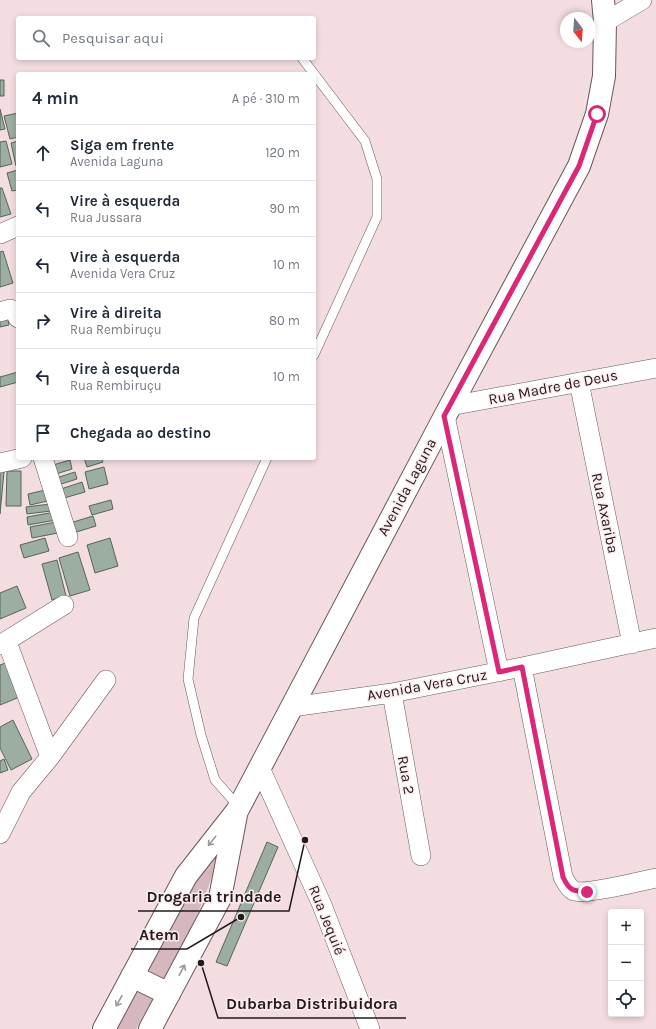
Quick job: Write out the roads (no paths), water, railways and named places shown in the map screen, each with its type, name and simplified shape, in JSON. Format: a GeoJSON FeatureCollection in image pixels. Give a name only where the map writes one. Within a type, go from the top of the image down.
{"type":"FeatureCollection","features":[{"type":"Feature","properties":{"kind":"main road","name":"Avenida Laguna"},"geometry":{"type":"LineString","coordinates":[[104,1029],[186,876],[238,809],[447,411],[579,166],[597,114],[604,76],[605,22],[603,0]]}},
{"type":"Feature","properties":{"kind":"main road","name":"Avenida Laguna"},"geometry":{"type":"LineString","coordinates":[[150,1029],[220,898],[238,809]]}},
{"type":"Feature","properties":{"kind":"main road"},"geometry":{"type":"LineString","coordinates":[[132,976],[169,994]]}},
{"type":"Feature","properties":{"kind":"street"},"geometry":{"type":"LineString","coordinates":[[605,22],[642,0]]}},
{"type":"Feature","properties":{"kind":"street"},"geometry":{"type":"LineString","coordinates":[[0,234],[16,227]]}},
{"type":"Feature","properties":{"kind":"street"},"geometry":{"type":"LineString","coordinates":[[0,312],[10,309],[16,314]]}},
{"type":"Feature","properties":{"kind":"street","name":"Rua Madre de Deus"},"geometry":{"type":"LineString","coordinates":[[447,411],[579,382],[656,368]]}},
{"type":"Feature","properties":{"kind":"street","name":"Rua Axariba"},"geometry":{"type":"LineString","coordinates":[[579,382],[632,644]]}},
{"type":"Feature","properties":{"kind":"street"},"geometry":{"type":"LineString","coordinates":[[447,411],[499,672]]}},
{"type":"Feature","properties":{"kind":"street"},"geometry":{"type":"LineString","coordinates":[[0,463],[16,459]]}},
{"type":"Feature","properties":{"kind":"street"},"geometry":{"type":"LineString","coordinates":[[44,460],[68,537]]}},
{"type":"Feature","properties":{"kind":"street"},"geometry":{"type":"LineString","coordinates":[[50,757],[3,643],[64,605]]}},
{"type":"Feature","properties":{"kind":"street","name":"Avenida Vera Cruz"},"geometry":{"type":"LineString","coordinates":[[292,707],[392,693],[499,672],[656,638]]}},
{"type":"Feature","properties":{"kind":"street"},"geometry":{"type":"LineString","coordinates":[[522,667],[563,877],[568,886],[574,891],[587,892],[656,878]]}},
{"type":"Feature","properties":{"kind":"street"},"geometry":{"type":"LineString","coordinates":[[0,834],[21,792],[50,757],[106,680]]}},
{"type":"Feature","properties":{"kind":"street","name":"Rua 2"},"geometry":{"type":"LineString","coordinates":[[392,693],[421,856]]}},
{"type":"Feature","properties":{"kind":"street","name":"Rua Jequié"},"geometry":{"type":"LineString","coordinates":[[260,768],[322,905],[370,1029]]}},
{"type":"Feature","properties":{"kind":"street"},"geometry":{"type":"LineString","coordinates":[[0,803],[21,792]]}},
{"type":"Feature","properties":{"kind":"lane"},"geometry":{"type":"LineString","coordinates":[[304,60],[313,72]]}},
{"type":"Feature","properties":{"kind":"lane"},"geometry":{"type":"LineString","coordinates":[[316,76],[365,141],[377,179],[377,217],[316,351]]}},
{"type":"Feature","properties":{"kind":"lane"},"geometry":{"type":"LineString","coordinates":[[238,809],[215,780],[201,735],[188,679],[194,618],[266,460]]}},
{"type":"Feature","properties":{"kind":"place","name":"Drogaria trindade"},"geometry":{"type":"Point","coordinates":[305,840]}},
{"type":"Feature","properties":{"kind":"place","name":"Atem"},"geometry":{"type":"Point","coordinates":[241,917]}},
{"type":"Feature","properties":{"kind":"place","name":"Dubarba Distribuidora"},"geometry":{"type":"Point","coordinates":[201,963]}}]}
